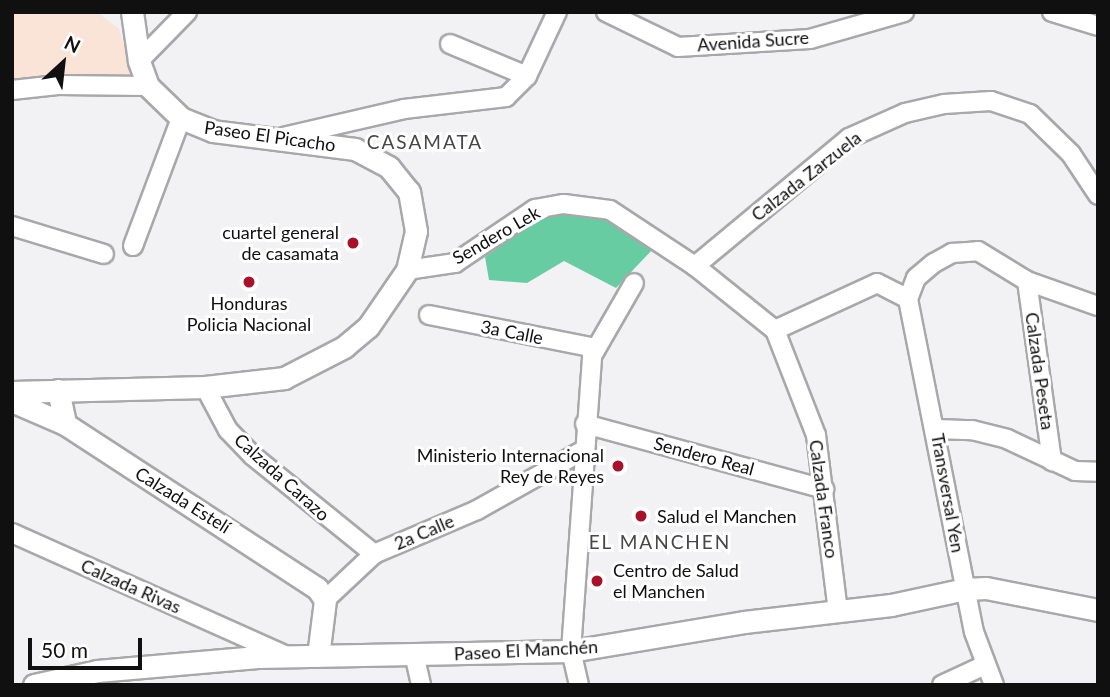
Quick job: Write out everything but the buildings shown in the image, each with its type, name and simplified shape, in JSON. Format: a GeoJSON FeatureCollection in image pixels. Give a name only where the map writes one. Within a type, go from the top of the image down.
{"type":"FeatureCollection","features":[{"type":"Feature","properties":{"kind":"street","name":"Paseo El Picacho"},"geometry":{"type":"LineString","coordinates":[[12,391],[255,384],[315,364],[368,327],[407,270],[416,231],[409,192],[389,167],[355,149],[283,137],[213,131],[181,118],[148,86],[139,61],[132,12]]}},
{"type":"Feature","properties":{"kind":"street"},"geometry":{"type":"LineString","coordinates":[[139,61],[187,12]]}},
{"type":"Feature","properties":{"kind":"street"},"geometry":{"type":"LineString","coordinates":[[283,137],[404,109],[506,97],[527,76],[557,12]]}},
{"type":"Feature","properties":{"kind":"street","name":"Avenida Sucre"},"geometry":{"type":"LineString","coordinates":[[606,12],[678,47],[810,39],[904,12]]}},
{"type":"Feature","properties":{"kind":"street"},"geometry":{"type":"LineString","coordinates":[[1052,12],[1098,26]]}},
{"type":"Feature","properties":{"kind":"street"},"geometry":{"type":"LineString","coordinates":[[450,44],[527,76]]}},
{"type":"Feature","properties":{"kind":"street"},"geometry":{"type":"LineString","coordinates":[[12,90],[58,85],[148,86]]}},
{"type":"Feature","properties":{"kind":"street","name":"Calzada Zarzuela"},"geometry":{"type":"LineString","coordinates":[[695,266],[849,138],[905,113],[944,104],[991,101],[1030,114],[1065,146],[1098,195]]}},
{"type":"Feature","properties":{"kind":"street"},"geometry":{"type":"LineString","coordinates":[[132,246],[181,118]]}},
{"type":"Feature","properties":{"kind":"street","name":"Sendero Lek"},"geometry":{"type":"LineString","coordinates":[[407,270],[455,263],[535,209],[564,204],[610,211],[695,266]]}},
{"type":"Feature","properties":{"kind":"street"},"geometry":{"type":"LineString","coordinates":[[12,226],[104,254]]}},
{"type":"Feature","properties":{"kind":"street"},"geometry":{"type":"LineString","coordinates":[[695,266],[775,330],[877,283],[908,299],[916,278],[952,253],[978,251],[1027,281],[1098,306]]}},
{"type":"Feature","properties":{"kind":"street","name":"Calzada Peseta"},"geometry":{"type":"LineString","coordinates":[[1027,281],[1052,461]]}},
{"type":"Feature","properties":{"kind":"street"},"geometry":{"type":"LineString","coordinates":[[579,685],[571,651],[582,451],[595,348],[634,282]]}},
{"type":"Feature","properties":{"kind":"street","name":"Transversal Yen"},"geometry":{"type":"LineString","coordinates":[[908,299],[936,429],[965,589],[985,665],[994,685]]}},
{"type":"Feature","properties":{"kind":"street","name":"3a Calle"},"geometry":{"type":"LineString","coordinates":[[429,314],[595,348]]}},
{"type":"Feature","properties":{"kind":"street","name":"Calzada Franco"},"geometry":{"type":"LineString","coordinates":[[775,330],[816,435],[838,611]]}},
{"type":"Feature","properties":{"kind":"street","name":"Calzada Carazo"},"geometry":{"type":"LineString","coordinates":[[205,387],[228,430],[253,456],[374,554]]}},
{"type":"Feature","properties":{"kind":"street"},"geometry":{"type":"LineString","coordinates":[[58,390],[65,424]]}},
{"type":"Feature","properties":{"kind":"street","name":"Calzada Estelí"},"geometry":{"type":"LineString","coordinates":[[12,401],[65,424],[303,576],[325,600]]}},
{"type":"Feature","properties":{"kind":"street","name":"Sendero Real"},"geometry":{"type":"LineString","coordinates":[[585,424],[824,489]]}},
{"type":"Feature","properties":{"kind":"street"},"geometry":{"type":"LineString","coordinates":[[936,429],[972,430],[1007,439],[1075,471],[1098,472]]}},
{"type":"Feature","properties":{"kind":"street","name":"2a Calle"},"geometry":{"type":"LineString","coordinates":[[325,600],[374,554],[477,510],[582,451]]}},
{"type":"Feature","properties":{"kind":"street","name":"Calzada Rivas"},"geometry":{"type":"LineString","coordinates":[[12,533],[288,656]]}},
{"type":"Feature","properties":{"kind":"street","name":"Paseo El Manchén"},"geometry":{"type":"LineString","coordinates":[[34,685],[97,671],[288,656],[571,651],[965,589],[986,588],[1098,610]]}},
{"type":"Feature","properties":{"kind":"street"},"geometry":{"type":"LineString","coordinates":[[318,656],[325,600]]}},
{"type":"Feature","properties":{"kind":"street"},"geometry":{"type":"LineString","coordinates":[[414,654],[421,685]]}},
{"type":"Feature","properties":{"kind":"street"},"geometry":{"type":"LineString","coordinates":[[942,685],[985,665]]}},
{"type":"Feature","properties":{"kind":"shaded area"},"geometry":{"type":"Polygon","coordinates":[[[12,12],[97,12],[119,29],[133,75],[12,83],[12,12]]]}},
{"type":"Feature","properties":{"kind":"green space"},"geometry":{"type":"Polygon","coordinates":[[[547,213],[605,218],[652,250],[616,288],[564,261],[527,283],[489,280],[485,257],[547,213]]]}},
{"type":"Feature","properties":{"kind":"place","name":"cuartel general de casamata"},"geometry":{"type":"Point","coordinates":[353,243]}},
{"type":"Feature","properties":{"kind":"place","name":"Honduras Policia Nacional"},"geometry":{"type":"Point","coordinates":[249,282]}},
{"type":"Feature","properties":{"kind":"place","name":"Ministerio Internacional Rey de Reyes"},"geometry":{"type":"Point","coordinates":[618,466]}},
{"type":"Feature","properties":{"kind":"place","name":"Salud el Manchen"},"geometry":{"type":"Point","coordinates":[641,516]}},
{"type":"Feature","properties":{"kind":"place","name":"Centro de Salud el Manchen"},"geometry":{"type":"Point","coordinates":[597,581]}},
{"type":"Feature","properties":{"kind":"district","name":"CASAMATA"},"geometry":{"type":"Point","coordinates":[425,142]}},
{"type":"Feature","properties":{"kind":"district","name":"EL MANCHEN"},"geometry":{"type":"Point","coordinates":[660,542]}}]}
